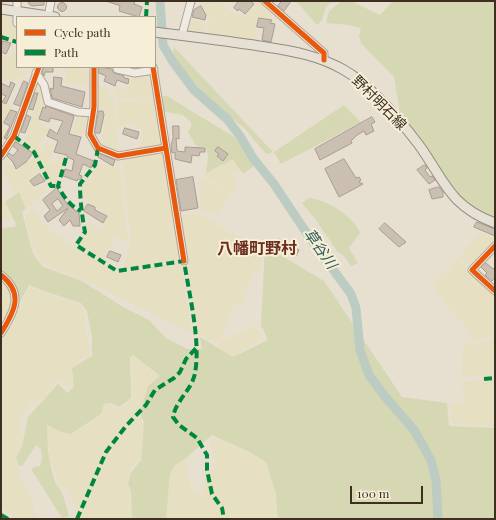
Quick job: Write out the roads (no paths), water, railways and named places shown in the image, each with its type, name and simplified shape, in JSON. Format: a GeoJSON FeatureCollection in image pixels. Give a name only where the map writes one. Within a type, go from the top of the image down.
{"type":"FeatureCollection","features":[{"type":"Feature","properties":{"kind":"main road"},"geometry":{"type":"LineString","coordinates":[[1,9],[44,16]]}},
{"type":"Feature","properties":{"kind":"main road","name":"野村明石線"},"geometry":{"type":"LineString","coordinates":[[156,32],[296,52],[324,60],[345,70],[361,82],[385,106],[419,146],[454,199],[467,209],[495,223]]}},
{"type":"Feature","properties":{"kind":"street"},"geometry":{"type":"LineString","coordinates":[[17,1],[17,16]]}},
{"type":"Feature","properties":{"kind":"street"},"geometry":{"type":"LineString","coordinates":[[50,16],[51,1]]}},
{"type":"Feature","properties":{"kind":"street"},"geometry":{"type":"LineString","coordinates":[[182,35],[191,1]]}},
{"type":"Feature","properties":{"kind":"street"},"geometry":{"type":"LineString","coordinates":[[265,1],[324,53],[324,60]]}},
{"type":"Feature","properties":{"kind":"street"},"geometry":{"type":"LineString","coordinates":[[94,68],[95,83],[90,134],[98,148],[118,156],[166,148]]}},
{"type":"Feature","properties":{"kind":"street"},"geometry":{"type":"LineString","coordinates":[[38,69],[48,102],[72,110],[93,113]]}},
{"type":"Feature","properties":{"kind":"street"},"geometry":{"type":"LineString","coordinates":[[1,156],[14,136],[38,69]]}},
{"type":"Feature","properties":{"kind":"street"},"geometry":{"type":"LineString","coordinates":[[117,69],[135,74],[154,69],[184,261]]}},
{"type":"Feature","properties":{"kind":"street"},"geometry":{"type":"LineString","coordinates":[[495,246],[472,270],[495,291]]}},
{"type":"Feature","properties":{"kind":"street"},"geometry":{"type":"LineString","coordinates":[[1,275],[14,286],[15,306],[1,333]]}},
{"type":"Feature","properties":{"kind":"waterway","name":"草谷川"},"geometry":{"type":"LineString","coordinates":[[160,1],[163,45],[173,62],[194,90],[227,119],[240,136],[253,158],[274,184],[310,238],[351,294],[356,308],[360,350],[369,375],[414,430],[431,460],[436,480],[438,519]]}},
{"type":"Feature","properties":{"kind":"district","name":"八幡町野村"},"geometry":{"type":"Point","coordinates":[257,249]}}]}
